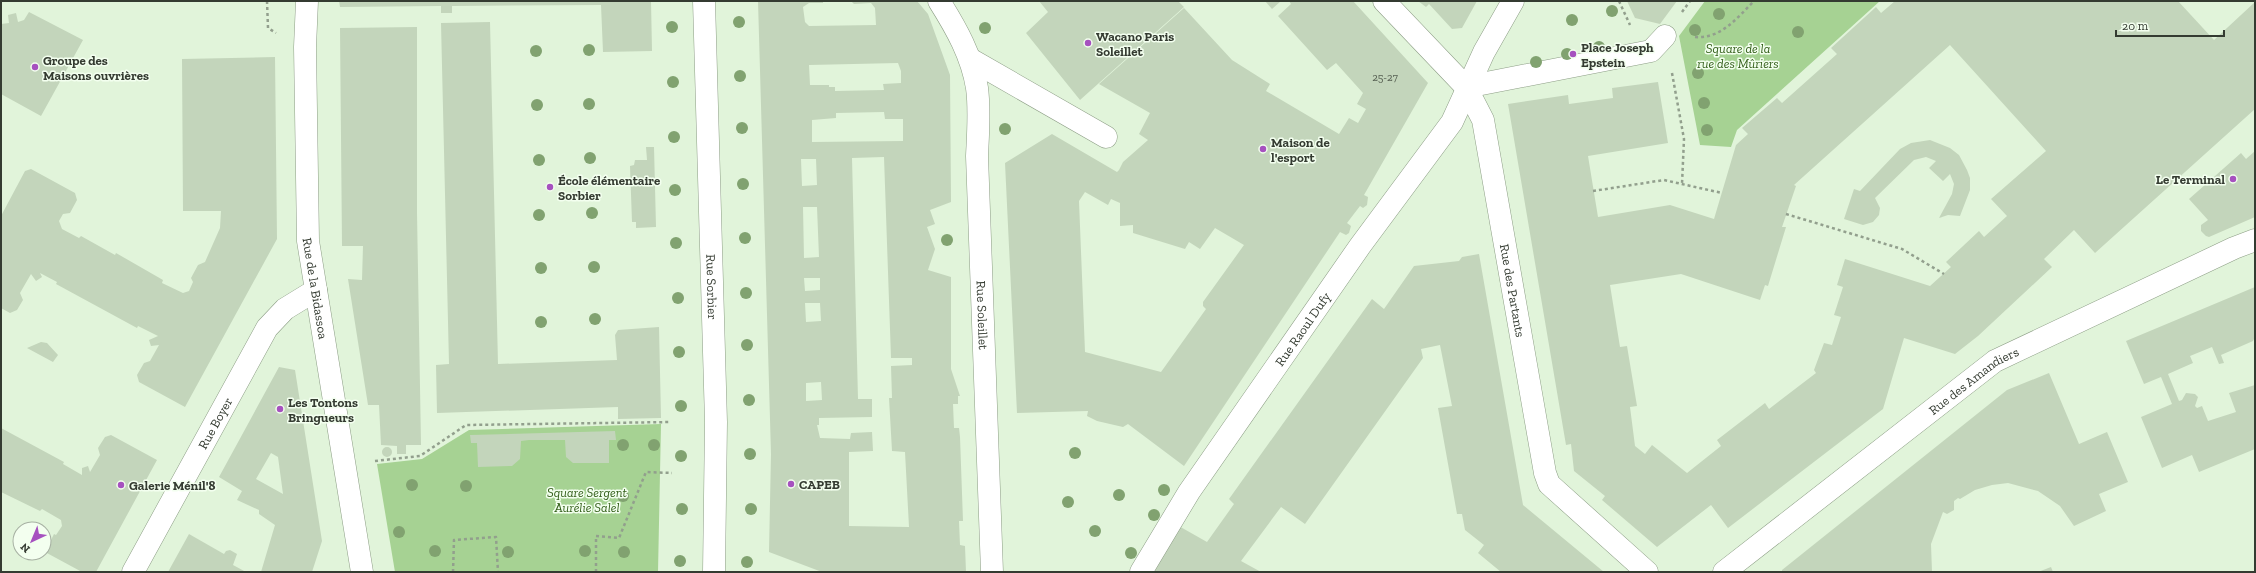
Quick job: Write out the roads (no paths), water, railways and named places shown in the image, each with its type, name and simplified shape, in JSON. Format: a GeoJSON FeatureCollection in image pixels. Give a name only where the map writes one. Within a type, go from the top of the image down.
{"type":"FeatureCollection","features":[{"type":"Feature","properties":{"kind":"street","name":"Rue de la Bidassoa"},"geometry":{"type":"LineString","coordinates":[[307,1],[305,47],[308,241],[362,572]]}},
{"type":"Feature","properties":{"kind":"street","name":"Rue Sorbier"},"geometry":{"type":"LineString","coordinates":[[704,1],[716,422],[714,572]]}},
{"type":"Feature","properties":{"kind":"street","name":"Rue Soleillet"},"geometry":{"type":"LineString","coordinates":[[939,1],[958,30],[970,59],[977,88],[977,156],[992,572]]}},
{"type":"Feature","properties":{"kind":"street","name":"Rue des Partants"},"geometry":{"type":"LineString","coordinates":[[1384,1],[1466,87],[1483,120],[1545,473],[1549,484],[1648,572]]}},
{"type":"Feature","properties":{"kind":"street","name":"Rue Raoul Dufy"},"geometry":{"type":"LineString","coordinates":[[1141,572],[1189,492],[1360,246],[1452,122],[1466,87],[1513,1]]}},
{"type":"Feature","properties":{"kind":"street"},"geometry":{"type":"LineString","coordinates":[[1466,87],[1499,79],[1651,51],[1665,36]]}},
{"type":"Feature","properties":{"kind":"street"},"geometry":{"type":"LineString","coordinates":[[970,59],[1106,137]]}},
{"type":"Feature","properties":{"kind":"street","name":"Rue des Amandiers"},"geometry":{"type":"LineString","coordinates":[[1724,572],[1995,360],[2234,248],[2255,240]]}},
{"type":"Feature","properties":{"kind":"street","name":"Rue Boyer"},"geometry":{"type":"LineString","coordinates":[[133,572],[267,328],[285,309],[316,290]]}},
{"type":"Feature","properties":{"kind":"street"},"geometry":{"type":"LineString","coordinates":[[346,572],[358,545]]}},
{"type":"Feature","properties":{"kind":"place","name":"Wacano Paris Soleillet"},"geometry":{"type":"Point","coordinates":[1088,43]}},
{"type":"Feature","properties":{"kind":"place","name":"Place Joseph Epstein"},"geometry":{"type":"Point","coordinates":[1573,54]}},
{"type":"Feature","properties":{"kind":"place","name":"Groupe des Maisons ouvrières"},"geometry":{"type":"Point","coordinates":[35,67]}},
{"type":"Feature","properties":{"kind":"place","name":"Maison de l'esport"},"geometry":{"type":"Point","coordinates":[1263,149]}},
{"type":"Feature","properties":{"kind":"place","name":"Le Terminal"},"geometry":{"type":"Point","coordinates":[2233,179]}},
{"type":"Feature","properties":{"kind":"place","name":"École élémentaire Sorbier"},"geometry":{"type":"Point","coordinates":[550,187]}},
{"type":"Feature","properties":{"kind":"place","name":"Les Tontons Bringueurs"},"geometry":{"type":"Point","coordinates":[280,409]}},
{"type":"Feature","properties":{"kind":"place","name":"CAPEB"},"geometry":{"type":"Point","coordinates":[791,484]}},
{"type":"Feature","properties":{"kind":"place","name":"Galerie Ménil'8"},"geometry":{"type":"Point","coordinates":[121,485]}},
{"type":"Feature","properties":{"kind":"park label","name":"Square de la rue des Mûriers"},"geometry":{"type":"Point","coordinates":[1738,56]}},
{"type":"Feature","properties":{"kind":"park label","name":"Square Sergent Aurélie Salel"},"geometry":{"type":"Point","coordinates":[587,500]}}]}
